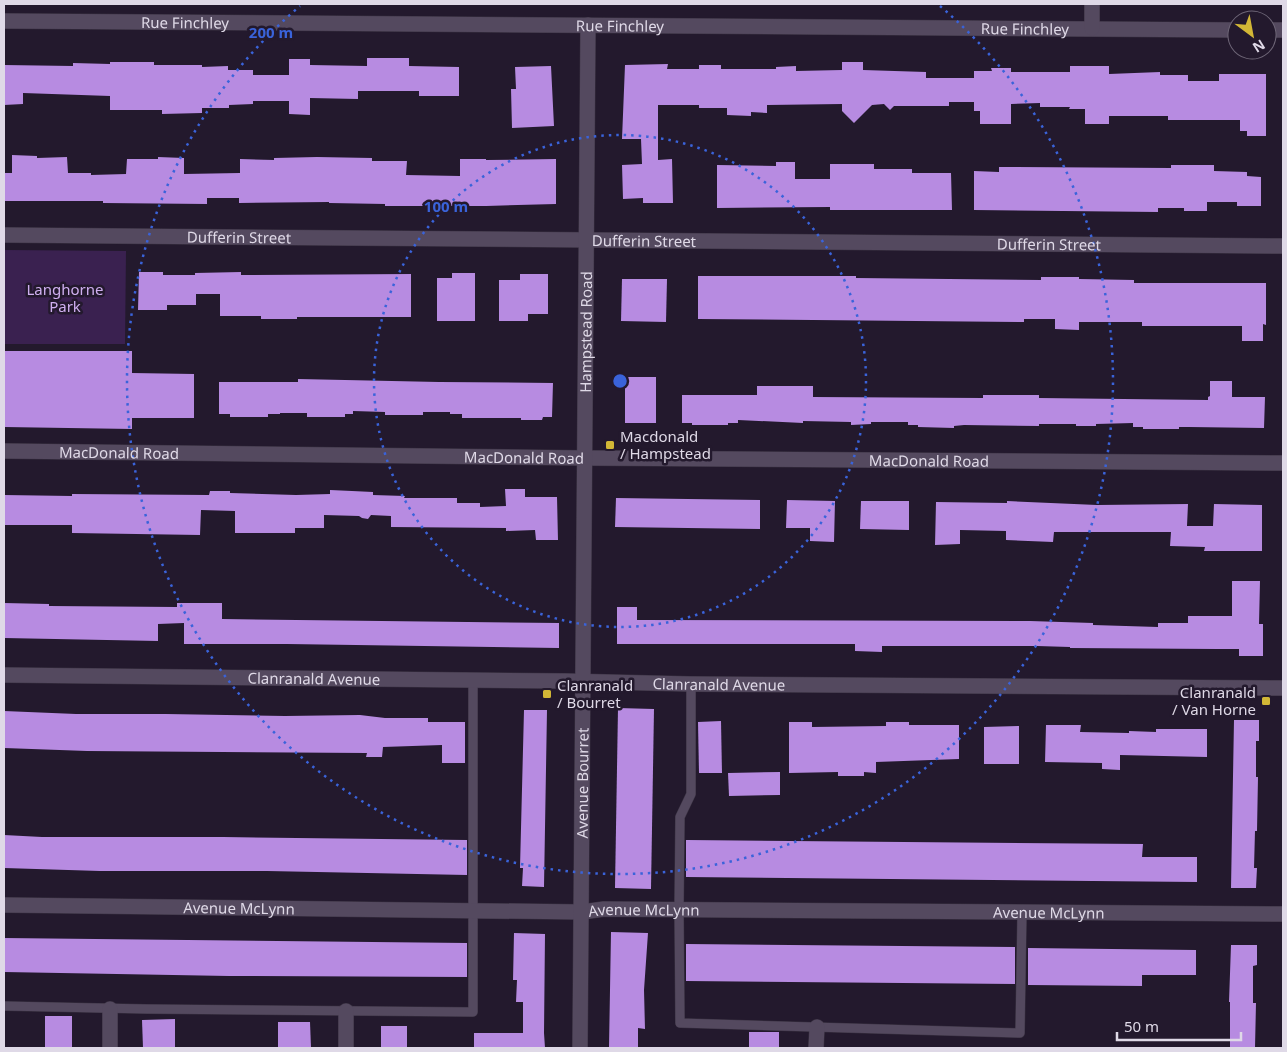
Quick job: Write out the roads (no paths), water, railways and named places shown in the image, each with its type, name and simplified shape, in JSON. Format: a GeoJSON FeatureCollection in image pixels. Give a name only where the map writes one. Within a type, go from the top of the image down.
{"type":"FeatureCollection","features":[{"type":"Feature","properties":{"kind":"street"},"geometry":{"type":"LineString","coordinates":[[1092,4],[1092,28]]}},
{"type":"Feature","properties":{"kind":"street","name":"Rue Finchley"},"geometry":{"type":"LineString","coordinates":[[4,21],[1227,30]]}},
{"type":"Feature","properties":{"kind":"street","name":"Hampstead Road"},"geometry":{"type":"LineString","coordinates":[[585,458],[588,25]]}},
{"type":"Feature","properties":{"kind":"street","name":"Dufferin Street"},"geometry":{"type":"LineString","coordinates":[[4,235],[1283,246]]}},
{"type":"Feature","properties":{"kind":"street","name":"MacDonald Road"},"geometry":{"type":"LineString","coordinates":[[4,450],[585,458],[1283,464]]}},
{"type":"Feature","properties":{"kind":"street","name":"Avenue Bourret"},"geometry":{"type":"LineString","coordinates":[[580,1048],[585,458]]}},
{"type":"Feature","properties":{"kind":"street","name":"Clanranald Avenue"},"geometry":{"type":"LineString","coordinates":[[4,675],[691,684],[1283,688]]}},
{"type":"Feature","properties":{"kind":"street","name":"Avenue McLynn"},"geometry":{"type":"LineString","coordinates":[[4,905],[582,912],[604,909],[678,909],[1283,914]]}},
{"type":"Feature","properties":{"kind":"street"},"geometry":{"type":"LineString","coordinates":[[110,1009],[110,1048]]}},
{"type":"Feature","properties":{"kind":"street"},"geometry":{"type":"LineString","coordinates":[[346,1011],[346,1048]]}},
{"type":"Feature","properties":{"kind":"street"},"geometry":{"type":"LineString","coordinates":[[816,1048],[817,1027]]}},
{"type":"Feature","properties":{"kind":"lane"},"geometry":{"type":"LineString","coordinates":[[4,1006],[110,1009],[473,1012],[473,680]]}},
{"type":"Feature","properties":{"kind":"lane"},"geometry":{"type":"LineString","coordinates":[[691,684],[692,794],[680,817],[678,909],[680,1023],[1020,1033],[1022,913]]}},
{"type":"Feature","properties":{"kind":"place","name":"Macdonald / Hampstead"},"geometry":{"type":"Point","coordinates":[610,445]}},
{"type":"Feature","properties":{"kind":"place","name":"Clanranald / Bourret"},"geometry":{"type":"Point","coordinates":[547,694]}},
{"type":"Feature","properties":{"kind":"place","name":"Clanranald / Van Horne"},"geometry":{"type":"Point","coordinates":[1266,701]}},
{"type":"Feature","properties":{"kind":"park label","name":"Langhorne Park"},"geometry":{"type":"Point","coordinates":[65,298]}}]}
